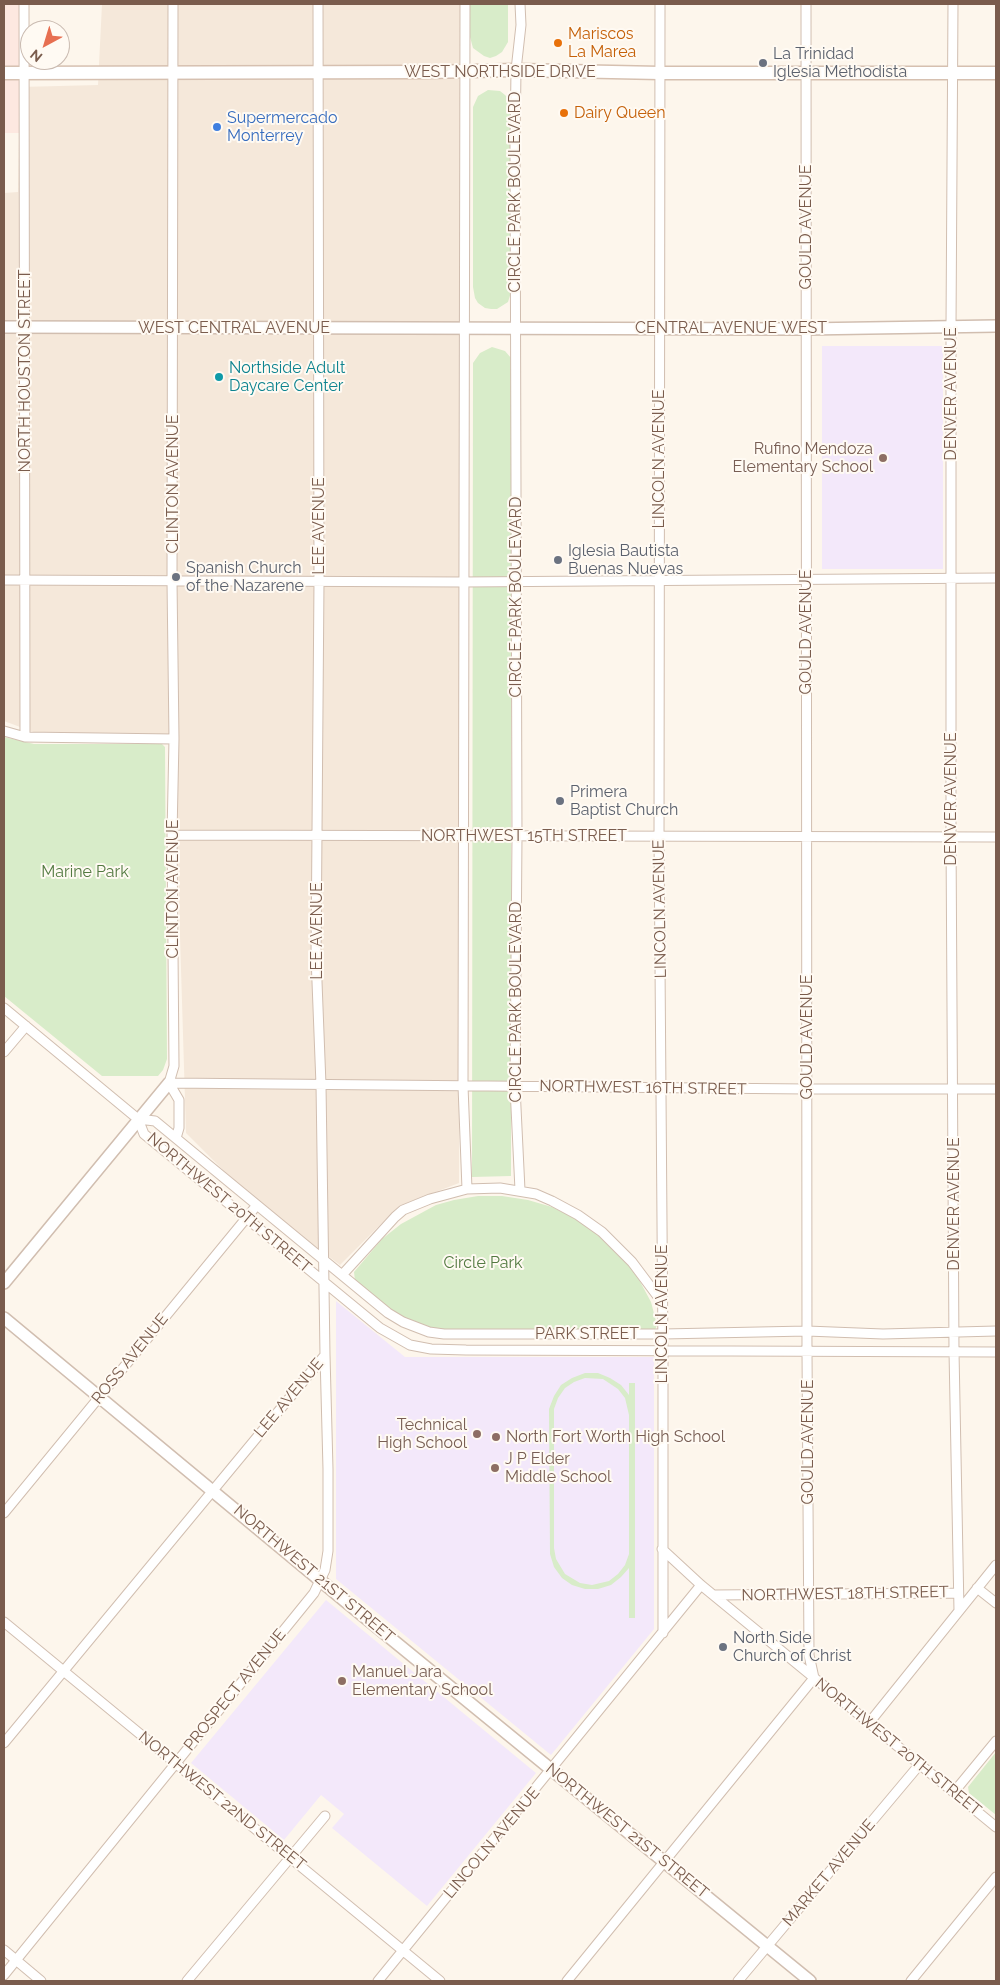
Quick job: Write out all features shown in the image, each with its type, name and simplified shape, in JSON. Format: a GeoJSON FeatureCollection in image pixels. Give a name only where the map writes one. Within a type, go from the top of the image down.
{"type":"FeatureCollection","features":[{"type":"Feature","properties":{"kind":"main road","name":"WEST NORTHSIDE DRIVE"},"geometry":{"type":"LineString","coordinates":[[4,73],[465,72],[516,70],[660,73],[996,73]]}},
{"type":"Feature","properties":{"kind":"street","name":"NORTH HOUSTON STREET"},"geometry":{"type":"LineString","coordinates":[[24,4],[25,738]]}},
{"type":"Feature","properties":{"kind":"street","name":"CLINTON AVENUE"},"geometry":{"type":"LineString","coordinates":[[169,1084],[174,1066],[172,835],[174,739],[172,581],[173,4]]}},
{"type":"Feature","properties":{"kind":"street","name":"LEE AVENUE"},"geometry":{"type":"LineString","coordinates":[[4,1743],[325,1355],[325,1283],[322,1259],[321,1085],[316,956],[319,581],[320,72],[318,4]]}},
{"type":"Feature","properties":{"kind":"street"},"geometry":{"type":"LineString","coordinates":[[465,4],[463,1086],[467,1189]]}},
{"type":"Feature","properties":{"kind":"street","name":"CIRCLE PARK BOULEVARD"},"geometry":{"type":"LineString","coordinates":[[520,4],[521,25],[516,70],[517,836],[515,1086],[520,1190]]}},
{"type":"Feature","properties":{"kind":"street","name":"LINCOLN AVENUE"},"geometry":{"type":"LineString","coordinates":[[660,4],[659,836],[662,1088],[663,1633]]}},
{"type":"Feature","properties":{"kind":"street","name":"GOULD AVENUE"},"geometry":{"type":"LineString","coordinates":[[806,4],[807,1350],[809,1655],[814,1678]]}},
{"type":"Feature","properties":{"kind":"street","name":"DENVER AVENUE"},"geometry":{"type":"LineString","coordinates":[[953,4],[951,837],[954,1351],[958,1593]]}},
{"type":"Feature","properties":{"kind":"street","name":"CENTRAL AVENUE WEST"},"geometry":{"type":"LineString","coordinates":[[465,328],[806,329],[996,326]]}},
{"type":"Feature","properties":{"kind":"street","name":"WEST CENTRAL AVENUE"},"geometry":{"type":"LineString","coordinates":[[4,327],[465,328]]}},
{"type":"Feature","properties":{"kind":"street"},"geometry":{"type":"LineString","coordinates":[[4,580],[463,582],[996,578]]}},
{"type":"Feature","properties":{"kind":"street"},"geometry":{"type":"LineString","coordinates":[[4,731],[25,738],[174,739]]}},
{"type":"Feature","properties":{"kind":"street","name":"NORTHWEST 15TH STREET"},"geometry":{"type":"LineString","coordinates":[[172,835],[996,837]]}},
{"type":"Feature","properties":{"kind":"street","name":"NORTHWEST 20TH STREET"},"geometry":{"type":"LineString","coordinates":[[4,1008],[138,1119],[144,1134],[325,1283]]}},
{"type":"Feature","properties":{"kind":"street"},"geometry":{"type":"LineString","coordinates":[[4,1052],[26,1026]]}},
{"type":"Feature","properties":{"kind":"street"},"geometry":{"type":"LineString","coordinates":[[4,1283],[138,1119],[169,1084],[179,1100],[179,1128],[176,1138]]}},
{"type":"Feature","properties":{"kind":"street","name":"NORTHWEST 16TH STREET"},"geometry":{"type":"LineString","coordinates":[[169,1084],[996,1089]]}},
{"type":"Feature","properties":{"kind":"street","name":"NORTHWEST 20TH STREET"},"geometry":{"type":"LineString","coordinates":[[138,1119],[154,1121],[322,1259]]}},
{"type":"Feature","properties":{"kind":"street"},"geometry":{"type":"LineString","coordinates":[[342,1276],[403,1210],[430,1199],[467,1189],[500,1188],[520,1190],[552,1201],[602,1232],[632,1262],[662,1302]]}},
{"type":"Feature","properties":{"kind":"street","name":"ROSS AVENUE"},"geometry":{"type":"LineString","coordinates":[[4,1513],[256,1205]]}},
{"type":"Feature","properties":{"kind":"street","name":"PARK STREET"},"geometry":{"type":"LineString","coordinates":[[322,1259],[388,1313],[403,1322],[429,1332],[444,1334],[663,1334],[807,1330],[884,1334],[954,1331],[996,1332]]}},
{"type":"Feature","properties":{"kind":"street","name":"PARK STREET"},"geometry":{"type":"LineString","coordinates":[[325,1283],[380,1328],[397,1339],[421,1348],[466,1350],[996,1352]]}},
{"type":"Feature","properties":{"kind":"street","name":"NORTHWEST 21ST STREET"},"geometry":{"type":"LineString","coordinates":[[4,1318],[320,1580],[810,1981]]}},
{"type":"Feature","properties":{"kind":"street","name":"PROSPECT AVENUE"},"geometry":{"type":"LineString","coordinates":[[4,1975],[314,1593],[325,1570],[328,1545],[325,1355]]}},
{"type":"Feature","properties":{"kind":"street","name":"NORTHWEST 20TH STREET"},"geometry":{"type":"LineString","coordinates":[[662,1549],[714,1595],[996,1827]]}},
{"type":"Feature","properties":{"kind":"street"},"geometry":{"type":"LineString","coordinates":[[869,1723],[996,1565]]}},
{"type":"Feature","properties":{"kind":"street","name":"LINCOLN AVENUE"},"geometry":{"type":"LineString","coordinates":[[378,1981],[702,1585]]}},
{"type":"Feature","properties":{"kind":"street"},"geometry":{"type":"LineString","coordinates":[[978,1588],[996,1604]]}},
{"type":"Feature","properties":{"kind":"street","name":"NORTHWEST 18TH STREET"},"geometry":{"type":"LineString","coordinates":[[714,1595],[809,1596],[958,1593],[958,1611]]}},
{"type":"Feature","properties":{"kind":"street","name":"NORTHWEST 22ND STREET"},"geometry":{"type":"LineString","coordinates":[[4,1622],[440,1981]]}},
{"type":"Feature","properties":{"kind":"street"},"geometry":{"type":"LineString","coordinates":[[567,1981],[814,1678]]}},
{"type":"Feature","properties":{"kind":"street"},"geometry":{"type":"LineString","coordinates":[[954,1792],[996,1741]]}},
{"type":"Feature","properties":{"kind":"street","name":"MARKET AVENUE"},"geometry":{"type":"LineString","coordinates":[[738,1981],[920,1764]]}},
{"type":"Feature","properties":{"kind":"street"},"geometry":{"type":"LineString","coordinates":[[187,1981],[325,1816]]}},
{"type":"Feature","properties":{"kind":"street"},"geometry":{"type":"LineString","coordinates":[[911,1981],[996,1877]]}},
{"type":"Feature","properties":{"kind":"street"},"geometry":{"type":"LineString","coordinates":[[4,1950],[41,1981]]}},
{"type":"Feature","properties":{"kind":"shaded area"},"geometry":{"type":"Polygon","coordinates":[[[4,4],[19,4],[20,133],[4,133],[4,4]]]}},
{"type":"Feature","properties":{"kind":"shaded area"},"geometry":{"type":"Polygon","coordinates":[[[102,4],[460,4],[459,1183],[399,1206],[340,1265],[250,1197],[186,1133],[174,739],[39,734],[4,721],[4,193],[18,192],[20,87],[98,85],[102,4]]]}},
{"type":"Feature","properties":{"kind":"shaded area","name":"Rufino Mendoza Elementary School"},"geometry":{"type":"Polygon","coordinates":[[[822,346],[943,346],[943,569],[822,569],[822,346]]]}},
{"type":"Feature","properties":{"kind":"shaded area","name":"J P Elder Middle School"},"geometry":{"type":"Polygon","coordinates":[[[336,1301],[405,1357],[654,1357],[654,1629],[551,1755],[336,1579],[336,1301]]]}},
{"type":"Feature","properties":{"kind":"shaded area","name":"Manuel Jara Elementary School"},"geometry":{"type":"Polygon","coordinates":[[[326,1600],[536,1773],[427,1906],[332,1828],[344,1814],[321,1795],[284,1840],[191,1763],[326,1600]]]}},
{"type":"Feature","properties":{"kind":"green space"},"geometry":{"type":"Polygon","coordinates":[[[470,4],[508,4],[508,42],[502,52],[496,56],[490,58],[484,56],[473,48],[470,37],[470,4]]]}},
{"type":"Feature","properties":{"kind":"green space"},"geometry":{"type":"Polygon","coordinates":[[[488,90],[500,91],[509,99],[511,107],[513,286],[508,302],[497,309],[485,308],[478,303],[473,287],[473,107],[478,96],[488,90]]]}},
{"type":"Feature","properties":{"kind":"green space"},"geometry":{"type":"Polygon","coordinates":[[[492,347],[505,351],[511,358],[511,1176],[472,1177],[473,363],[480,353],[492,347]]]}},
{"type":"Feature","properties":{"kind":"green space","name":"Marine Park"},"geometry":{"type":"Polygon","coordinates":[[[4,737],[34,744],[162,744],[165,747],[167,1059],[163,1070],[158,1076],[102,1076],[4,996],[4,737]]]}},
{"type":"Feature","properties":{"kind":"green space","name":"Circle Park"},"geometry":{"type":"Polygon","coordinates":[[[478,1196],[502,1196],[528,1200],[552,1207],[589,1228],[606,1241],[636,1274],[651,1302],[657,1325],[655,1330],[443,1330],[428,1328],[395,1314],[355,1281],[354,1272],[382,1239],[401,1224],[436,1205],[478,1196]]]}},
{"type":"Feature","properties":{"kind":"green space"},"geometry":{"type":"Polygon","coordinates":[[[585,1373],[598,1373],[621,1385],[629,1395],[629,1383],[635,1383],[635,1618],[629,1618],[629,1568],[611,1585],[598,1589],[585,1589],[572,1585],[562,1578],[554,1567],[550,1554],[549,1409],[561,1385],[585,1373]],[[585,1378],[574,1382],[565,1388],[558,1398],[554,1409],[554,1548],[556,1559],[565,1574],[580,1583],[592,1585],[609,1581],[618,1574],[625,1565],[629,1554],[629,1415],[625,1398],[618,1389],[603,1379],[585,1378]]]}},
{"type":"Feature","properties":{"kind":"green space"},"geometry":{"type":"Polygon","coordinates":[[[996,1752],[996,1815],[969,1793],[968,1787],[996,1752]]]}},
{"type":"Feature","properties":{"kind":"place","name":"Mariscos La Marea"},"geometry":{"type":"Point","coordinates":[558,43]}},
{"type":"Feature","properties":{"kind":"place","name":"La Trinidad Iglesia Methodista"},"geometry":{"type":"Point","coordinates":[763,63]}},
{"type":"Feature","properties":{"kind":"place","name":"Dairy Queen"},"geometry":{"type":"Point","coordinates":[564,113]}},
{"type":"Feature","properties":{"kind":"place","name":"Supermercado Monterrey"},"geometry":{"type":"Point","coordinates":[217,127]}},
{"type":"Feature","properties":{"kind":"place","name":"Northside Adult Daycare Center"},"geometry":{"type":"Point","coordinates":[219,377]}},
{"type":"Feature","properties":{"kind":"place","name":"Rufino Mendoza Elementary School"},"geometry":{"type":"Point","coordinates":[883,458]}},
{"type":"Feature","properties":{"kind":"place","name":"Iglesia Bautista Buenas Nuevas"},"geometry":{"type":"Point","coordinates":[558,560]}},
{"type":"Feature","properties":{"kind":"place","name":"Spanish Church of the Nazarene"},"geometry":{"type":"Point","coordinates":[176,577]}},
{"type":"Feature","properties":{"kind":"place","name":"Primera Baptist Church"},"geometry":{"type":"Point","coordinates":[560,801]}},
{"type":"Feature","properties":{"kind":"place","name":"Technical High School"},"geometry":{"type":"Point","coordinates":[477,1434]}},
{"type":"Feature","properties":{"kind":"place","name":"North Fort Worth High School"},"geometry":{"type":"Point","coordinates":[496,1437]}},
{"type":"Feature","properties":{"kind":"place","name":"J P Elder Middle School"},"geometry":{"type":"Point","coordinates":[495,1468]}},
{"type":"Feature","properties":{"kind":"place","name":"North Side Church of Christ"},"geometry":{"type":"Point","coordinates":[723,1647]}},
{"type":"Feature","properties":{"kind":"place","name":"Manuel Jara Elementary School"},"geometry":{"type":"Point","coordinates":[342,1681]}}]}
